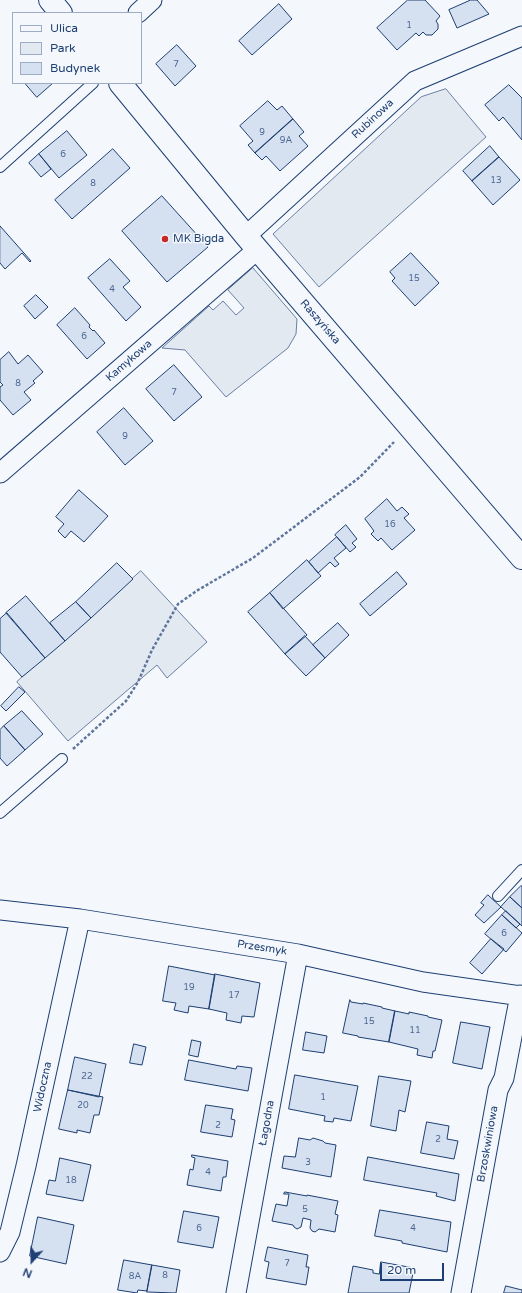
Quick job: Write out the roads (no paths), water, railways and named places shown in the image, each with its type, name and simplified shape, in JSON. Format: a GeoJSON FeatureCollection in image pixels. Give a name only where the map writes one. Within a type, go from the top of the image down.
{"type":"FeatureCollection","features":[{"type":"Feature","properties":{"kind":"street"},"geometry":{"type":"LineString","coordinates":[[50,0],[60,12]]}},
{"type":"Feature","properties":{"kind":"street"},"geometry":{"type":"LineString","coordinates":[[139,12],[152,0]]}},
{"type":"Feature","properties":{"kind":"street","name":"Rubinowa"},"geometry":{"type":"LineString","coordinates":[[252,242],[415,81],[522,36]]}},
{"type":"Feature","properties":{"kind":"street","name":"Raszyńska"},"geometry":{"type":"LineString","coordinates":[[121,84],[252,242],[522,558]]}},
{"type":"Feature","properties":{"kind":"street","name":"Kamykowa"},"geometry":{"type":"LineString","coordinates":[[0,473],[252,242]]}},
{"type":"Feature","properties":{"kind":"street","name":"Przesmyk"},"geometry":{"type":"LineString","coordinates":[[0,910],[80,919],[298,954],[423,982],[521,995]]}},
{"type":"Feature","properties":{"kind":"street","name":"Widoczna"},"geometry":{"type":"LineString","coordinates":[[0,1252],[10,1232],[26,1166],[80,919]]}},
{"type":"Feature","properties":{"kind":"street","name":"Łagodna"},"geometry":{"type":"LineString","coordinates":[[236,1293],[298,954]]}},
{"type":"Feature","properties":{"kind":"street","name":"Brzoskwiniowa"},"geometry":{"type":"LineString","coordinates":[[461,1293],[498,1090],[504,1078],[521,995]]}},
{"type":"Feature","properties":{"kind":"lane"},"geometry":{"type":"LineString","coordinates":[[0,167],[92,84]]}},
{"type":"Feature","properties":{"kind":"lane"},"geometry":{"type":"LineString","coordinates":[[0,813],[62,759]]}},
{"type":"Feature","properties":{"kind":"lane"},"geometry":{"type":"LineString","coordinates":[[498,896],[522,870]]}},
{"type":"Feature","properties":{"kind":"place","name":"MK Bigda"},"geometry":{"type":"Point","coordinates":[165,239]}}]}
